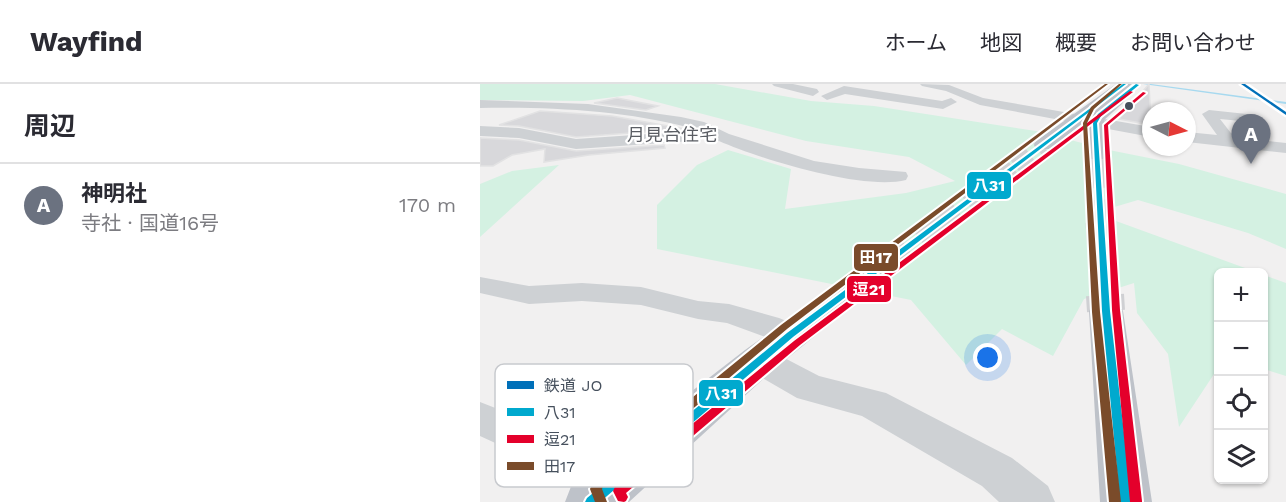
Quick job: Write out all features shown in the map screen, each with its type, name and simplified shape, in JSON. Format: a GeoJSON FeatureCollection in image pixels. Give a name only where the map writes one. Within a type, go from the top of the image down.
{"type":"FeatureCollection","features":[{"type":"Feature","properties":{"kind":"highway"},"geometry":{"type":"LineString","coordinates":[[1042,145],[1125,84]]}},
{"type":"Feature","properties":{"kind":"highway"},"geometry":{"type":"LineString","coordinates":[[1096,155],[1095,123],[1099,115],[1139,84]]}},
{"type":"Feature","properties":{"kind":"highway"},"geometry":{"type":"LineString","coordinates":[[693,415],[790,335],[884,265]]}},
{"type":"Feature","properties":{"kind":"highway"},"geometry":{"type":"LineString","coordinates":[[1106,311],[1126,502]]}},
{"type":"Feature","properties":{"kind":"street"},"geometry":{"type":"LineString","coordinates":[[778,84],[813,92]]}},
{"type":"Feature","properties":{"kind":"street"},"geometry":{"type":"LineString","coordinates":[[932,84],[980,100],[1142,131]]}},
{"type":"Feature","properties":{"kind":"street"},"geometry":{"type":"LineString","coordinates":[[827,96],[844,90],[943,105],[968,95]]}},
{"type":"Feature","properties":{"kind":"street"},"geometry":{"type":"LineString","coordinates":[[480,104],[588,106],[680,121],[712,129],[723,137]]}},
{"type":"Feature","properties":{"kind":"street"},"geometry":{"type":"LineString","coordinates":[[1229,142],[1209,114],[1251,118]]}},
{"type":"Feature","properties":{"kind":"street"},"geometry":{"type":"LineString","coordinates":[[480,116],[561,120]]}},
{"type":"Feature","properties":{"kind":"street"},"geometry":{"type":"LineString","coordinates":[[605,128],[659,136]]}},
{"type":"Feature","properties":{"kind":"street"},"geometry":{"type":"LineString","coordinates":[[480,131],[519,133],[576,144],[659,136],[723,137],[810,166],[859,174],[899,176]]}},
{"type":"Feature","properties":{"kind":"street"},"geometry":{"type":"LineString","coordinates":[[1196,138],[1286,148]]}},
{"type":"Feature","properties":{"kind":"street"},"geometry":{"type":"LineString","coordinates":[[480,285],[525,294],[582,292],[641,296],[698,310],[729,314],[768,325],[790,335]]}},
{"type":"Feature","properties":{"kind":"street"},"geometry":{"type":"LineString","coordinates":[[759,360],[810,388],[873,404],[997,472],[1032,502]]}},
{"type":"Feature","properties":{"kind":"street"},"geometry":{"type":"LineString","coordinates":[[480,418],[495,424]]}},
{"type":"Feature","properties":{"kind":"green space"},"geometry":{"type":"Polygon","coordinates":[[[480,84],[715,84],[811,101],[874,106],[1036,131],[1109,150],[1179,164],[1286,194],[1286,249],[1248,233],[1138,200],[1094,213],[1245,268],[1214,268],[1214,374],[1179,427],[1168,354],[1137,313],[1134,283],[1084,299],[1053,356],[1002,329],[966,365],[911,300],[657,249],[657,205],[697,165],[728,150],[791,169],[785,209],[906,193],[955,181],[909,157],[806,141],[630,95],[583,101],[480,100],[480,84]]]}},
{"type":"Feature","properties":{"kind":"green space"},"geometry":{"type":"Polygon","coordinates":[[[559,165],[480,237],[480,184],[512,171],[559,165]]]}},
{"type":"Feature","properties":{"kind":"green space"},"geometry":{"type":"Polygon","coordinates":[[[1268,276],[1286,283],[1286,376],[1268,370],[1268,276]]]}},
{"type":"Feature","properties":{"kind":"building"},"geometry":{"type":"Polygon","coordinates":[[[1149,84],[1150,102],[1142,102],[1142,123],[1119,119],[1149,84]]]}},
{"type":"Feature","properties":{"kind":"building"},"geometry":{"type":"Polygon","coordinates":[[[617,98],[658,106],[646,110],[594,103],[617,98]]]}},
{"type":"Feature","properties":{"kind":"building"},"geometry":{"type":"Polygon","coordinates":[[[540,111],[612,116],[685,129],[576,137],[519,126],[499,125],[540,111]]]}},
{"type":"Feature","properties":{"kind":"building"},"geometry":{"type":"Polygon","coordinates":[[[480,138],[519,140],[576,151],[664,145],[665,148],[544,162],[545,149],[512,155],[493,166],[480,166],[480,138]]]}},
{"type":"Feature","properties":{"kind":"waterway"},"geometry":{"type":"LineString","coordinates":[[1144,84],[1286,103]]}},
{"type":"Feature","properties":{"kind":"tunnel"},"geometry":{"type":"LineString","coordinates":[[1015,166],[1043,145]]}},
{"type":"Feature","properties":{"kind":"tunnel"},"geometry":{"type":"LineString","coordinates":[[1096,155],[1097,166]]}},
{"type":"Feature","properties":{"kind":"tunnel"},"geometry":{"type":"LineString","coordinates":[[939,224],[1017,165]]}},
{"type":"Feature","properties":{"kind":"tunnel"},"geometry":{"type":"LineString","coordinates":[[1097,165],[1100,224]]}},
{"type":"Feature","properties":{"kind":"tunnel"},"geometry":{"type":"LineString","coordinates":[[884,265],[941,222]]}},
{"type":"Feature","properties":{"kind":"tunnel"},"geometry":{"type":"LineString","coordinates":[[1100,222],[1105,296]]}},
{"type":"Feature","properties":{"kind":"tunnel"},"geometry":{"type":"LineString","coordinates":[[1105,295],[1106,311]]}},
{"type":"Feature","properties":{"kind":"rail line","name":"JO"},"geometry":{"type":"LineString","coordinates":[[1243,84],[1286,114]]}},
{"type":"Feature","properties":{"kind":"transit line","name":"田17"},"geometry":{"type":"LineString","coordinates":[[693,403],[784,327],[1107,84]]}},
{"type":"Feature","properties":{"kind":"transit line","name":"田17"},"geometry":{"type":"LineString","coordinates":[[1115,502],[1096,312],[1085,123],[1092,108],[1121,84]]}},
{"type":"Feature","properties":{"kind":"transit line","name":"八31"},"geometry":{"type":"LineString","coordinates":[[693,416],[790,335],[1125,84]]}},
{"type":"Feature","properties":{"kind":"transit line","name":"八31"},"geometry":{"type":"LineString","coordinates":[[1126,502],[1106,311],[1095,123],[1099,115],[1137,85]]}},
{"type":"Feature","properties":{"kind":"transit line","name":"逗21"},"geometry":{"type":"LineString","coordinates":[[693,429],[797,343],[1131,92]]}},
{"type":"Feature","properties":{"kind":"transit line","name":"逗21"},"geometry":{"type":"LineString","coordinates":[[1136,501],[1116,310],[1106,125],[1144,93]]}},
{"type":"Feature","properties":{"kind":"transit line","name":"田17"},"geometry":{"type":"LineString","coordinates":[[597,487],[601,502]]}},
{"type":"Feature","properties":{"kind":"transit line","name":"八31"},"geometry":{"type":"LineString","coordinates":[[591,502],[609,487]]}},
{"type":"Feature","properties":{"kind":"transit line","name":"逗21"},"geometry":{"type":"LineString","coordinates":[[622,497],[619,491],[624,487]]}},
{"type":"Feature","properties":{"kind":"place","name":"神明社"},"geometry":{"type":"Point","coordinates":[1251,164]}},
{"type":"Feature","properties":{"kind":"district","name":"月見台住宅"},"geometry":{"type":"Point","coordinates":[672,135]}}]}
